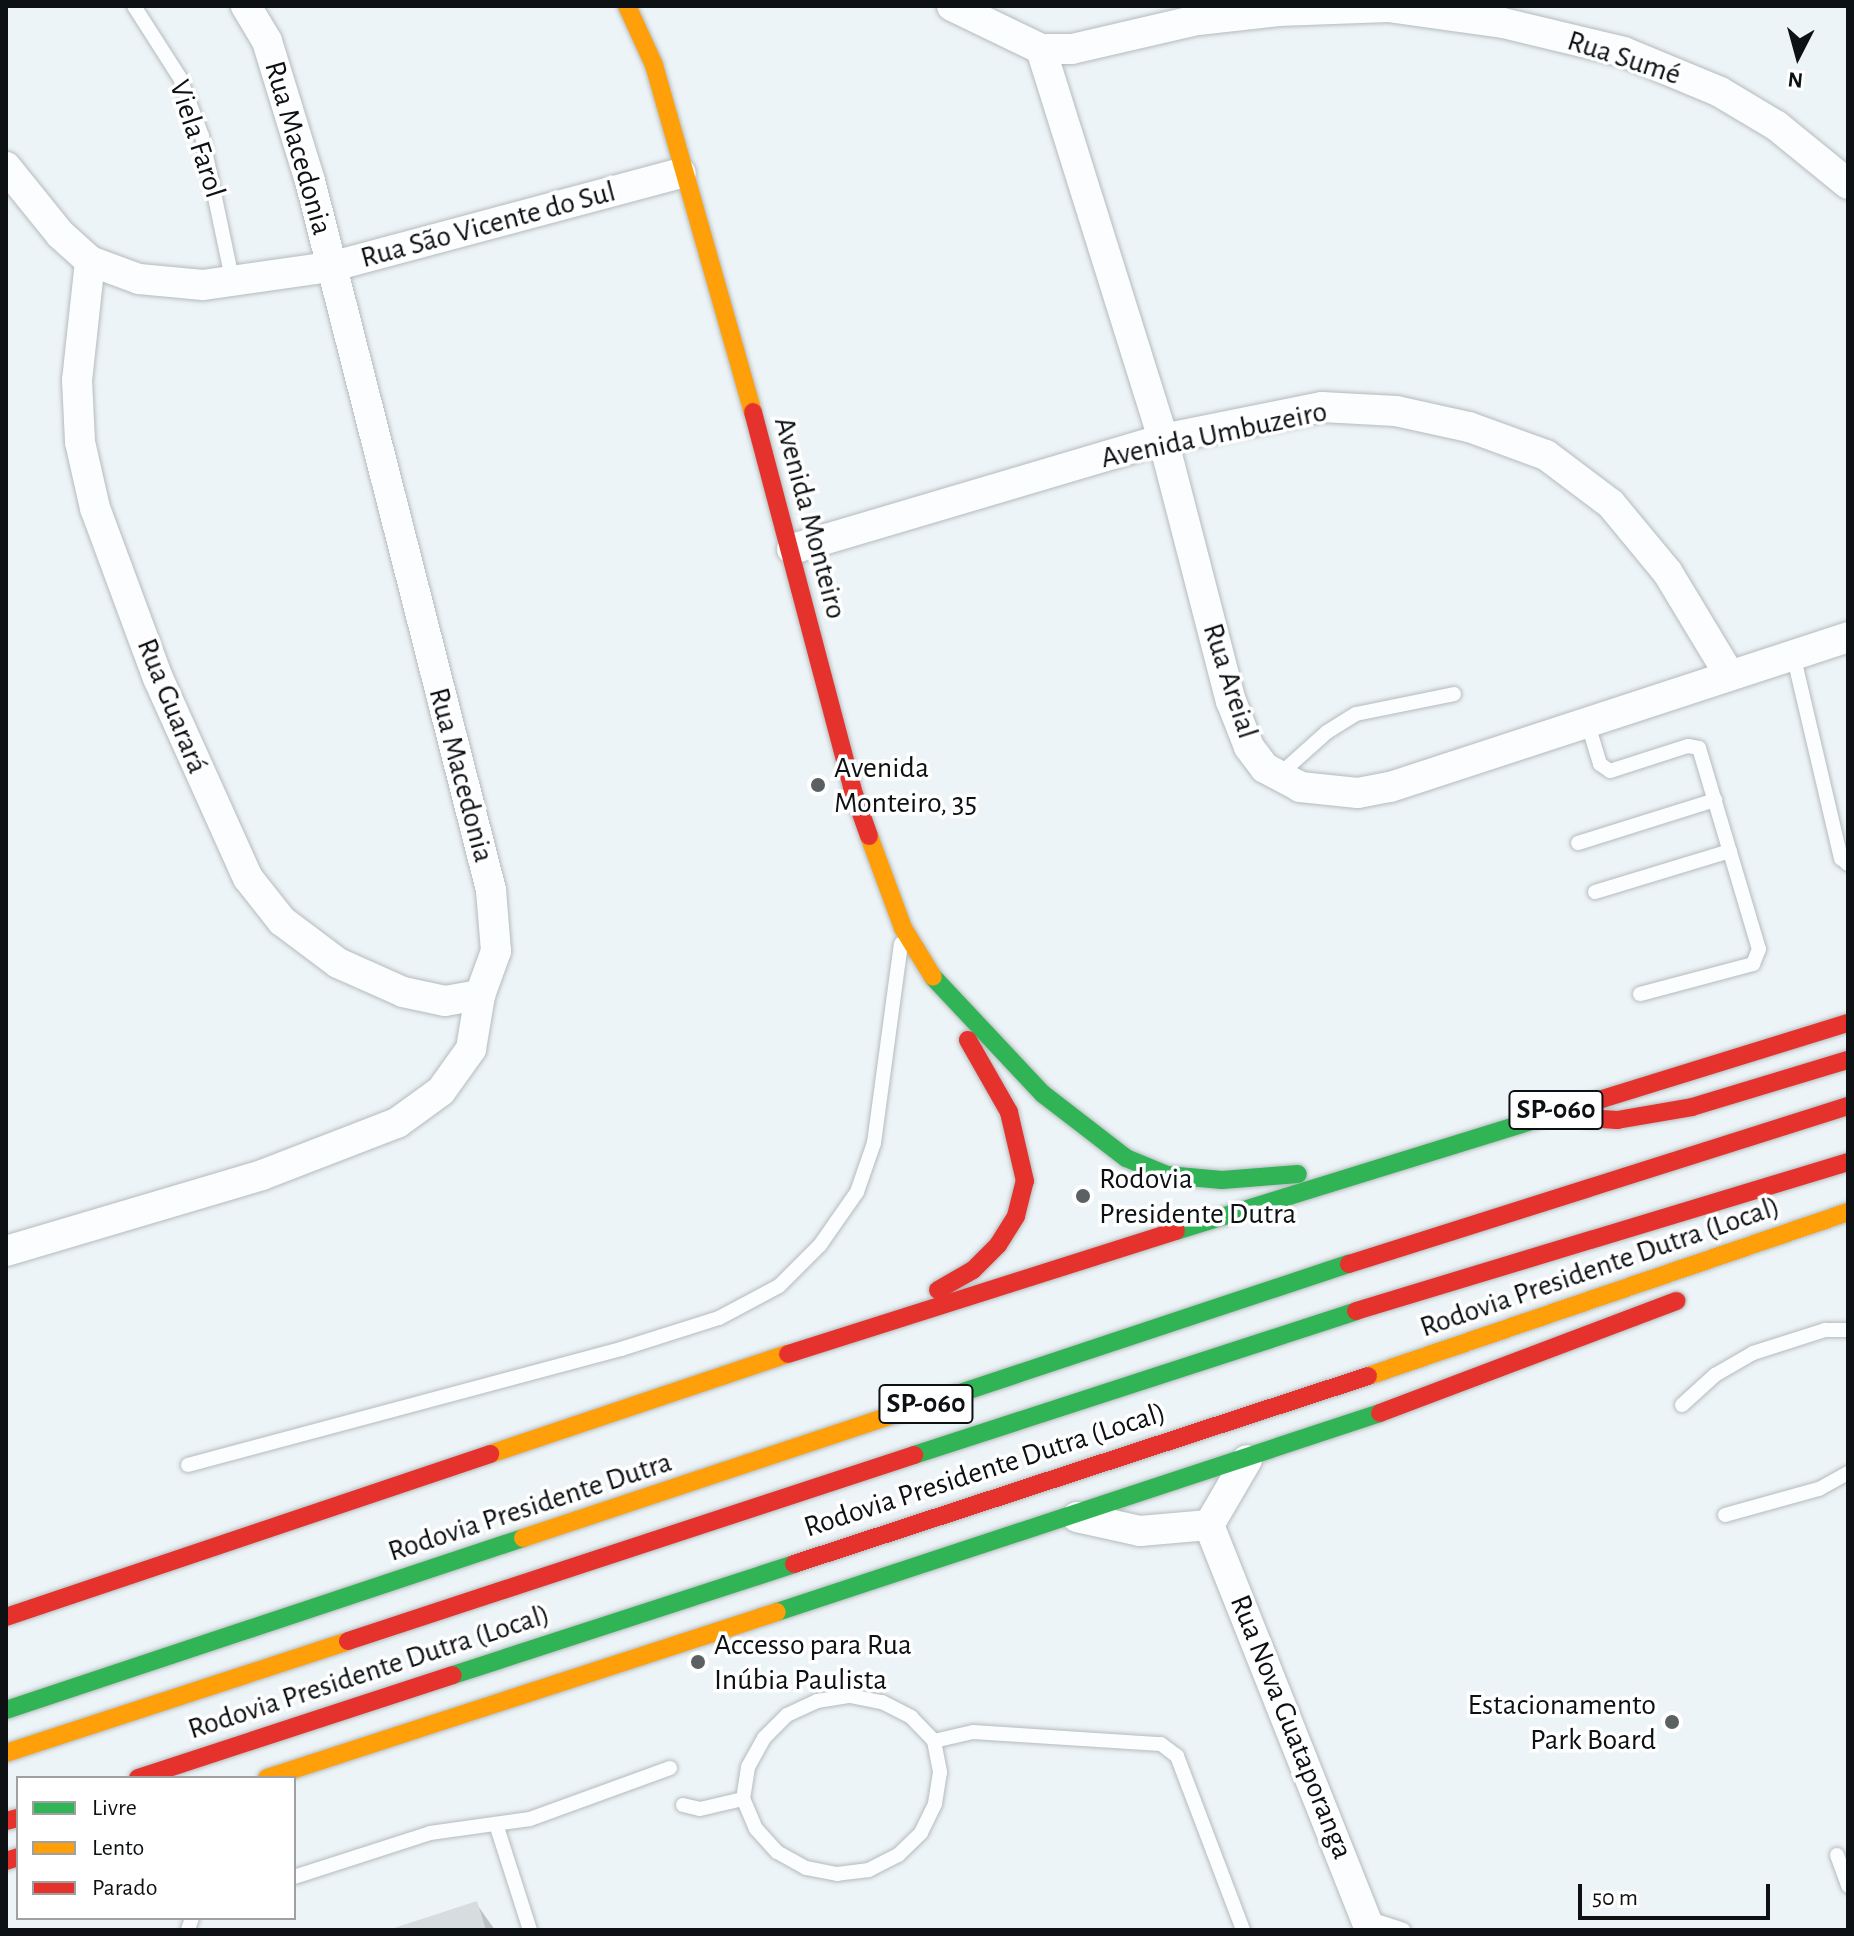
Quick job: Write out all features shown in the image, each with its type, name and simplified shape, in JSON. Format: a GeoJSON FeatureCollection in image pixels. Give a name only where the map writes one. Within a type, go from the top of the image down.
{"type":"FeatureCollection","features":[{"type":"Feature","properties":{"kind":"main road","name":"Avenida Monteiro"},"geometry":{"type":"LineString","coordinates":[[627,6],[654,65],[681,173],[792,549],[844,760],[903,928],[933,977]]}},
{"type":"Feature","properties":{"kind":"main road","name":"Avenida Monteiro"},"geometry":{"type":"LineString","coordinates":[[654,65],[658,21]]}},
{"type":"Feature","properties":{"kind":"main road"},"geometry":{"type":"LineString","coordinates":[[933,977],[1043,1094],[1126,1158],[1167,1175],[1222,1180],[1370,1168]]}},
{"type":"Feature","properties":{"kind":"main road"},"geometry":{"type":"LineString","coordinates":[[888,1320],[973,1270],[998,1245],[1016,1216],[1025,1181],[1009,1112],[933,977]]}},
{"type":"Feature","properties":{"kind":"main road"},"geometry":{"type":"LineString","coordinates":[[1743,1053],[1848,1008]]}},
{"type":"Feature","properties":{"kind":"main road","name":"Rodovia Presidente Dutra"},"geometry":{"type":"LineString","coordinates":[[6,1617],[888,1320],[1540,1115],[1848,1023]]}},
{"type":"Feature","properties":{"kind":"main road"},"geometry":{"type":"LineString","coordinates":[[1540,1115],[1617,1120],[1692,1107],[1848,1060]]}},
{"type":"Feature","properties":{"kind":"main road","name":"Rodovia Presidente Dutra"},"geometry":{"type":"LineString","coordinates":[[6,1710],[1296,1281],[1848,1106]]}},
{"type":"Feature","properties":{"kind":"main road","name":"SP-060"},"geometry":{"type":"LineString","coordinates":[[6,1753],[1334,1318],[1848,1162]]}},
{"type":"Feature","properties":{"kind":"main road","name":"Rodovia Presidente Dutra (Local)"},"geometry":{"type":"LineString","coordinates":[[144,1776],[1354,1381],[1848,1212]]}},
{"type":"Feature","properties":{"kind":"main road"},"geometry":{"type":"LineString","coordinates":[[273,1776],[1247,1460],[1526,1362],[1702,1291]]}},
{"type":"Feature","properties":{"kind":"street","name":"Rua Macedonia"},"geometry":{"type":"LineString","coordinates":[[6,1251],[262,1175],[397,1123],[441,1091],[471,1049],[480,995],[496,951],[491,890],[288,99],[267,41],[246,6]]}},
{"type":"Feature","properties":{"kind":"street","name":"Rua Sumé"},"geometry":{"type":"LineString","coordinates":[[952,6],[1041,49],[1072,49],[1198,20],[1278,11],[1388,7],[1503,23],[1624,52],[1720,92],[1777,126],[1848,184]]}},
{"type":"Feature","properties":{"kind":"street","name":"Rua Areial"},"geometry":{"type":"LineString","coordinates":[[1041,49],[1163,439],[1231,701],[1249,747],[1279,775],[1300,787],[1369,791],[1848,637]]}},
{"type":"Feature","properties":{"kind":"street","name":"Rua São Vicente do Sul"},"geometry":{"type":"LineString","coordinates":[[6,167],[60,234],[90,261],[139,279],[233,283],[330,267],[681,173]]}},
{"type":"Feature","properties":{"kind":"street","name":"Rua Guarará"},"geometry":{"type":"LineString","coordinates":[[90,261],[77,380],[80,442],[95,508],[158,678],[248,878],[282,921],[338,963],[403,992],[445,1001],[480,995]]}},
{"type":"Feature","properties":{"kind":"street","name":"Avenida Umbuzeiro"},"geometry":{"type":"LineString","coordinates":[[792,549],[1163,439],[1322,407],[1396,411],[1469,427],[1546,455],[1611,504],[1668,573],[1729,674]]}},
{"type":"Feature","properties":{"kind":"street"},"geometry":{"type":"LineString","coordinates":[[1074,1516],[1140,1531],[1209,1525],[1247,1460]]}},
{"type":"Feature","properties":{"kind":"street","name":"Rua Nova Guataporanga"},"geometry":{"type":"LineString","coordinates":[[1209,1525],[1368,1924]]}},
{"type":"Feature","properties":{"kind":"lane","name":"Viela Farol"},"geometry":{"type":"LineString","coordinates":[[134,6],[180,78],[202,136],[233,283]]}},
{"type":"Feature","properties":{"kind":"lane"},"geometry":{"type":"LineString","coordinates":[[1793,654],[1841,858],[1848,864]]}},
{"type":"Feature","properties":{"kind":"lane"},"geometry":{"type":"LineString","coordinates":[[1279,775],[1356,714],[1454,694]]}},
{"type":"Feature","properties":{"kind":"lane"},"geometry":{"type":"LineString","coordinates":[[1587,721],[1600,764],[1610,771],[1694,744],[1715,800],[1759,957],[1753,964],[1640,994]]}},
{"type":"Feature","properties":{"kind":"lane"},"geometry":{"type":"LineString","coordinates":[[1578,843],[1715,800]]}},
{"type":"Feature","properties":{"kind":"lane"},"geometry":{"type":"LineString","coordinates":[[1595,892],[1730,851]]}},
{"type":"Feature","properties":{"kind":"lane"},"geometry":{"type":"LineString","coordinates":[[188,1465],[621,1349],[719,1318],[779,1286],[820,1245],[857,1192],[874,1143],[903,928]]}},
{"type":"Feature","properties":{"kind":"lane"},"geometry":{"type":"LineString","coordinates":[[1682,1405],[1715,1375],[1753,1353],[1825,1330],[1848,1330]]}},
{"type":"Feature","properties":{"kind":"lane"},"geometry":{"type":"LineString","coordinates":[[1725,1515],[1819,1489],[1848,1473]]}},
{"type":"Feature","properties":{"kind":"lane"},"geometry":{"type":"LineString","coordinates":[[850,1696],[882,1702],[911,1717],[934,1741],[940,1772],[935,1804],[921,1833],[898,1855],[869,1870],[827,1872],[777,1852],[756,1829],[743,1799],[748,1767],[764,1738],[787,1715],[817,1701],[850,1696]]}},
{"type":"Feature","properties":{"kind":"lane"},"geometry":{"type":"LineString","coordinates":[[934,1741],[973,1732],[1161,1744],[1177,1756],[1243,1930]]}},
{"type":"Feature","properties":{"kind":"lane"},"geometry":{"type":"LineString","coordinates":[[296,1876],[430,1833],[530,1819],[670,1768]]}},
{"type":"Feature","properties":{"kind":"lane"},"geometry":{"type":"LineString","coordinates":[[683,1805],[700,1809],[743,1799]]}},
{"type":"Feature","properties":{"kind":"lane"},"geometry":{"type":"LineString","coordinates":[[496,1824],[530,1930]]}},
{"type":"Feature","properties":{"kind":"lane"},"geometry":{"type":"LineString","coordinates":[[1837,1855],[1848,1886]]}},
{"type":"Feature","properties":{"kind":"lane"},"geometry":{"type":"LineString","coordinates":[[1368,1924],[1403,1930]]}},
{"type":"Feature","properties":{"kind":"building"},"geometry":{"type":"Polygon","coordinates":[[[477,1901],[486,1930],[391,1930],[391,1929],[477,1901]]]}},
{"type":"Feature","properties":{"kind":"traffic: fast"},"geometry":{"type":"LineString","coordinates":[[933,977],[1043,1094],[1126,1158],[1167,1175],[1222,1180],[1298,1174]]}},
{"type":"Feature","properties":{"kind":"traffic: fast"},"geometry":{"type":"LineString","coordinates":[[1176,1231],[1602,1099]]}},
{"type":"Feature","properties":{"kind":"traffic: fast"},"geometry":{"type":"LineString","coordinates":[[942,1399],[1349,1264]]}},
{"type":"Feature","properties":{"kind":"traffic: fast"},"geometry":{"type":"LineString","coordinates":[[914,1455],[1356,1311]]}},
{"type":"Feature","properties":{"kind":"traffic: fast"},"geometry":{"type":"LineString","coordinates":[[777,1612],[1380,1413]]}},
{"type":"Feature","properties":{"kind":"traffic: fast"},"geometry":{"type":"LineString","coordinates":[[6,1710],[523,1538]]}},
{"type":"Feature","properties":{"kind":"traffic: fast"},"geometry":{"type":"LineString","coordinates":[[453,1675],[794,1564]]}},
{"type":"Feature","properties":{"kind":"traffic: slow"},"geometry":{"type":"LineString","coordinates":[[627,6],[654,65],[753,412]]}},
{"type":"Feature","properties":{"kind":"traffic: slow"},"geometry":{"type":"LineString","coordinates":[[869,836],[903,928],[933,977]]}},
{"type":"Feature","properties":{"kind":"traffic: slow"},"geometry":{"type":"LineString","coordinates":[[1368,1376],[1848,1212]]}},
{"type":"Feature","properties":{"kind":"traffic: slow"},"geometry":{"type":"LineString","coordinates":[[490,1454],[788,1354]]}},
{"type":"Feature","properties":{"kind":"traffic: slow"},"geometry":{"type":"LineString","coordinates":[[523,1538],[942,1399]]}},
{"type":"Feature","properties":{"kind":"traffic: slow"},"geometry":{"type":"LineString","coordinates":[[273,1776],[777,1612]]}},
{"type":"Feature","properties":{"kind":"traffic: slow"},"geometry":{"type":"LineString","coordinates":[[6,1753],[348,1641]]}},
{"type":"Feature","properties":{"kind":"traffic: jam"},"geometry":{"type":"LineString","coordinates":[[753,412],[852,788],[869,836]]}},
{"type":"Feature","properties":{"kind":"traffic: jam"},"geometry":{"type":"LineString","coordinates":[[1602,1099],[1848,1023]]}},
{"type":"Feature","properties":{"kind":"traffic: jam"},"geometry":{"type":"LineString","coordinates":[[938,1290],[973,1270],[998,1245],[1016,1216],[1025,1181],[1009,1112],[968,1040]]}},
{"type":"Feature","properties":{"kind":"traffic: jam"},"geometry":{"type":"LineString","coordinates":[[1587,1118],[1617,1120],[1692,1107],[1848,1060]]}},
{"type":"Feature","properties":{"kind":"traffic: jam"},"geometry":{"type":"LineString","coordinates":[[1349,1264],[1848,1106]]}},
{"type":"Feature","properties":{"kind":"traffic: jam"},"geometry":{"type":"LineString","coordinates":[[1356,1311],[1848,1162]]}},
{"type":"Feature","properties":{"kind":"traffic: jam"},"geometry":{"type":"LineString","coordinates":[[788,1354],[1176,1231]]}},
{"type":"Feature","properties":{"kind":"traffic: jam"},"geometry":{"type":"LineString","coordinates":[[1380,1413],[1677,1301]]}},
{"type":"Feature","properties":{"kind":"traffic: jam"},"geometry":{"type":"LineString","coordinates":[[794,1564],[1368,1376]]}},
{"type":"Feature","properties":{"kind":"traffic: jam"},"geometry":{"type":"LineString","coordinates":[[6,1617],[490,1454]]}},
{"type":"Feature","properties":{"kind":"traffic: jam"},"geometry":{"type":"LineString","coordinates":[[348,1641],[914,1455]]}},
{"type":"Feature","properties":{"kind":"traffic: jam"},"geometry":{"type":"LineString","coordinates":[[144,1776],[453,1675]]}},
{"type":"Feature","properties":{"kind":"traffic: jam"},"geometry":{"type":"LineString","coordinates":[[6,1821],[16,1818]]}},
{"type":"Feature","properties":{"kind":"traffic: jam"},"geometry":{"type":"LineString","coordinates":[[6,1861],[16,1858]]}},
{"type":"Feature","properties":{"kind":"place","name":"Avenida Monteiro, 35"},"geometry":{"type":"Point","coordinates":[818,785]}},
{"type":"Feature","properties":{"kind":"place","name":"Rodovia Presidente Dutra"},"geometry":{"type":"Point","coordinates":[1083,1196]}},
{"type":"Feature","properties":{"kind":"place","name":"Accesso para Rua Inúbia Paulista"},"geometry":{"type":"Point","coordinates":[698,1662]}},
{"type":"Feature","properties":{"kind":"place","name":"Estacionamento Park Board"},"geometry":{"type":"Point","coordinates":[1672,1722]}}]}
